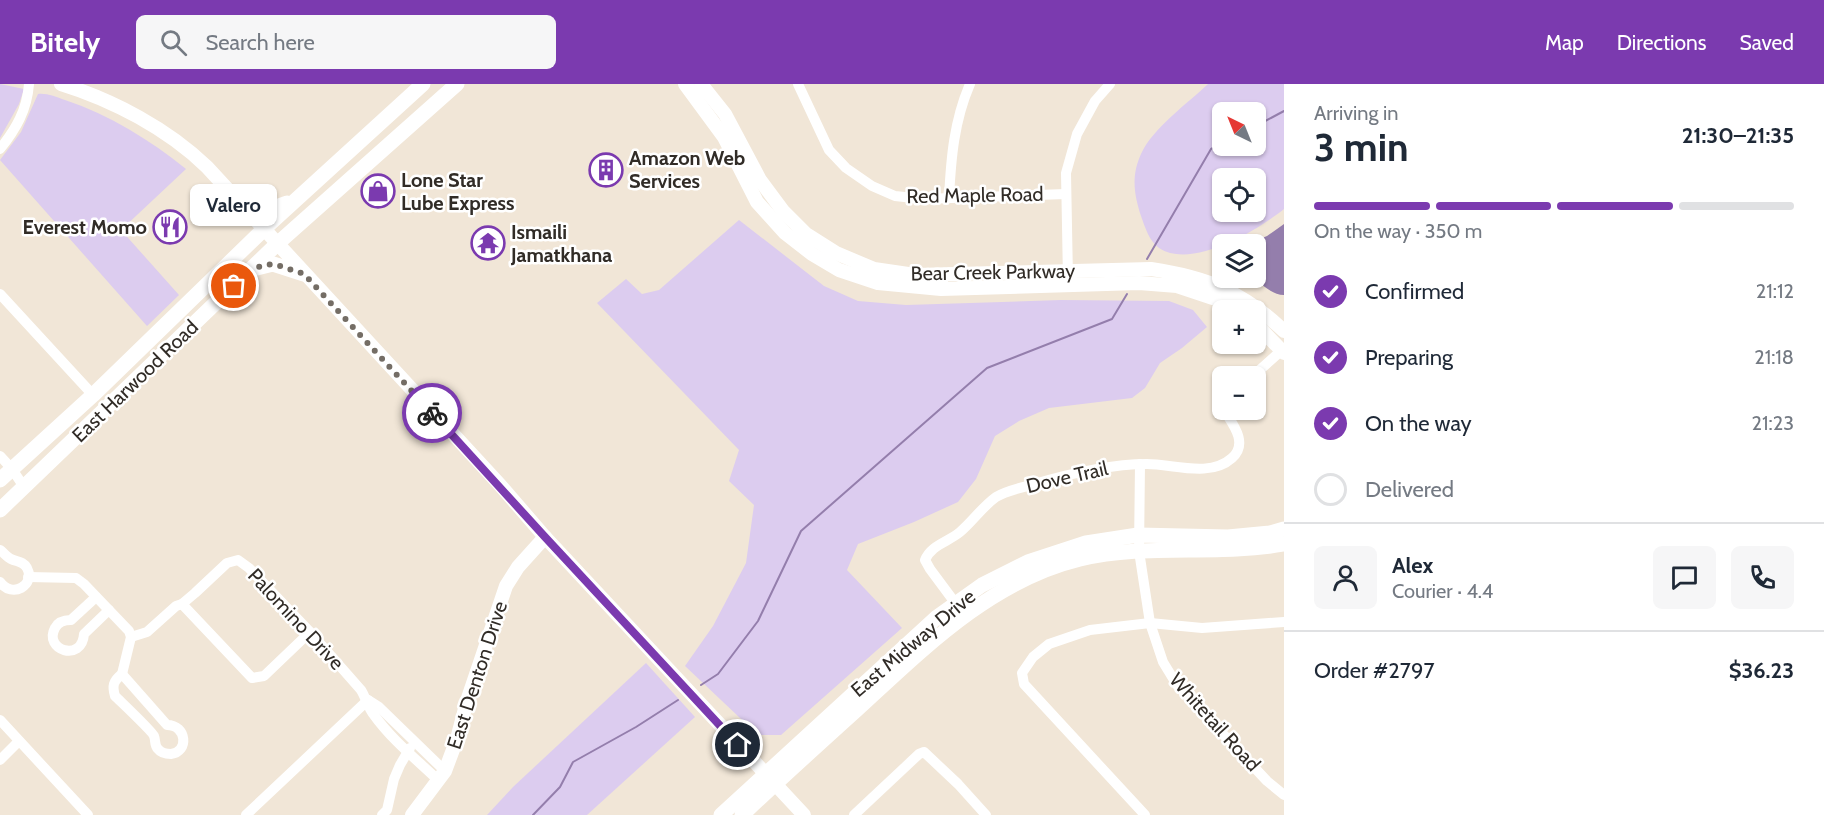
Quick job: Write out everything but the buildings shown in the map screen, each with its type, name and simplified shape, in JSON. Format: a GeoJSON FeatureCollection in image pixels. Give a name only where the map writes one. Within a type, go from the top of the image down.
{"type":"FeatureCollection","features":[{"type":"Feature","properties":{"kind":"main road","name":"East Harwood Road"},"geometry":{"type":"LineString","coordinates":[[0,480],[93,395],[264,229],[423,84]]}},
{"type":"Feature","properties":{"kind":"main road","name":"East Harwood Road"},"geometry":{"type":"LineString","coordinates":[[0,510],[277,244],[457,84]]}},
{"type":"Feature","properties":{"kind":"main road"},"geometry":{"type":"LineString","coordinates":[[366,136],[379,152]]}},
{"type":"Feature","properties":{"kind":"main road"},"geometry":{"type":"LineString","coordinates":[[244,209],[262,212],[298,198]]}},
{"type":"Feature","properties":{"kind":"main road"},"geometry":{"type":"LineString","coordinates":[[250,270],[274,264],[304,274]]}},
{"type":"Feature","properties":{"kind":"main road","name":"East Midway Drive"},"geometry":{"type":"LineString","coordinates":[[742,815],[770,779],[937,618],[982,585],[1028,561],[1086,543],[1138,543],[1228,537],[1270,533],[1284,529]]}},
{"type":"Feature","properties":{"kind":"main road","name":"East Midway Drive"},"geometry":{"type":"LineString","coordinates":[[721,815],[770,779],[927,645],[990,597],[1032,575],[1138,543],[1227,551],[1284,544]]}},
{"type":"Feature","properties":{"kind":"street"},"geometry":{"type":"LineString","coordinates":[[0,149],[13,133],[23,114],[28,100],[29,84]]}},
{"type":"Feature","properties":{"kind":"street"},"geometry":{"type":"LineString","coordinates":[[61,84],[98,98],[165,134],[192,153],[804,815]]}},
{"type":"Feature","properties":{"kind":"street","name":"Red Maple Road"},"geometry":{"type":"LineString","coordinates":[[798,84],[829,150],[846,168],[872,186],[896,196],[923,199],[1066,194]]}},
{"type":"Feature","properties":{"kind":"street"},"geometry":{"type":"LineString","coordinates":[[949,198],[951,154],[962,102],[970,84]]}},
{"type":"Feature","properties":{"kind":"street"},"geometry":{"type":"LineString","coordinates":[[1068,271],[1066,173],[1077,134],[1095,101],[1110,84]]}},
{"type":"Feature","properties":{"kind":"street","name":"Bear Creek Parkway"},"geometry":{"type":"LineString","coordinates":[[697,87],[757,202],[785,233],[812,254],[839,270],[878,283],[941,289],[1068,271],[1150,269],[1192,276],[1231,290],[1267,315],[1284,331]]}},
{"type":"Feature","properties":{"kind":"street","name":"Bear Creek Parkway"},"geometry":{"type":"LineString","coordinates":[[1068,271],[1139,283],[1177,286],[1219,300]]}},
{"type":"Feature","properties":{"kind":"street"},"geometry":{"type":"LineString","coordinates":[[0,294],[93,395]]}},
{"type":"Feature","properties":{"kind":"street"},"geometry":{"type":"LineString","coordinates":[[1265,366],[1283,351],[1266,334]]}},
{"type":"Feature","properties":{"kind":"street","name":"Dove Trail"},"geometry":{"type":"LineString","coordinates":[[956,604],[930,569],[926,560],[928,552],[959,533],[997,496],[1059,477],[1106,467],[1140,464],[1208,468],[1232,459],[1237,451],[1240,442],[1230,420]]}},
{"type":"Feature","properties":{"kind":"street"},"geometry":{"type":"LineString","coordinates":[[0,456],[24,487]]}},
{"type":"Feature","properties":{"kind":"street","name":"Whitetail Road"},"geometry":{"type":"LineString","coordinates":[[1140,464],[1138,543],[1150,623],[1163,662],[1177,684],[1267,781],[1284,795]]}},
{"type":"Feature","properties":{"kind":"street","name":"East Denton Drive"},"geometry":{"type":"LineString","coordinates":[[412,815],[441,776],[458,739],[467,701],[499,602],[518,567],[545,537]]}},
{"type":"Feature","properties":{"kind":"street"},"geometry":{"type":"LineString","coordinates":[[0,550],[12,560],[22,562],[28,576],[25,584],[17,590],[7,589],[0,582]]}},
{"type":"Feature","properties":{"kind":"street","name":"Palomino Drive"},"geometry":{"type":"LineString","coordinates":[[131,637],[147,632],[227,563],[238,560],[249,568],[310,632],[368,700],[379,707],[415,743],[441,776]]}},
{"type":"Feature","properties":{"kind":"street"},"geometry":{"type":"LineString","coordinates":[[28,576],[76,578],[129,631],[131,637],[122,674],[115,679],[112,687],[115,696],[154,736],[159,750],[168,754],[177,752],[184,739],[180,730],[167,725],[122,674]]}},
{"type":"Feature","properties":{"kind":"street"},"geometry":{"type":"LineString","coordinates":[[96,597],[71,620],[66,620],[54,629],[53,640],[59,648],[69,651],[78,648],[84,639],[84,634],[109,610]]}},
{"type":"Feature","properties":{"kind":"street"},"geometry":{"type":"LineString","coordinates":[[182,604],[252,678],[264,676],[310,632]]}},
{"type":"Feature","properties":{"kind":"street"},"geometry":{"type":"LineString","coordinates":[[1145,815],[1024,684],[1022,673],[1033,657],[1049,644],[1090,630],[1150,623],[1202,628],[1284,622]]}},
{"type":"Feature","properties":{"kind":"street"},"geometry":{"type":"LineString","coordinates":[[246,815],[368,700]]}},
{"type":"Feature","properties":{"kind":"street","name":"Palomino Drive"},"geometry":{"type":"LineString","coordinates":[[368,700],[372,713],[406,753],[441,776]]}},
{"type":"Feature","properties":{"kind":"street"},"geometry":{"type":"LineString","coordinates":[[0,720],[88,815]]}},
{"type":"Feature","properties":{"kind":"street"},"geometry":{"type":"LineString","coordinates":[[0,760],[19,741]]}},
{"type":"Feature","properties":{"kind":"street"},"geometry":{"type":"LineString","coordinates":[[382,815],[387,810],[394,779],[406,753],[415,743]]}},
{"type":"Feature","properties":{"kind":"street"},"geometry":{"type":"LineString","coordinates":[[854,815],[919,754],[924,752],[986,815]]}},
{"type":"Feature","properties":{"kind":"shaded area"},"geometry":{"type":"Polygon","coordinates":[[[0,84],[24,89],[19,104],[0,138],[0,84]]]}},
{"type":"Feature","properties":{"kind":"shaded area"},"geometry":{"type":"Polygon","coordinates":[[[1208,84],[1284,84],[1284,209],[1273,218],[1246,234],[1212,234],[1212,249],[1206,251],[1173,254],[1159,248],[1148,234],[1141,216],[1135,185],[1136,170],[1146,144],[1171,117],[1208,84]]]}},
{"type":"Feature","properties":{"kind":"shaded area"},"geometry":{"type":"Polygon","coordinates":[[[38,94],[82,106],[114,121],[144,138],[186,169],[121,230],[179,295],[147,326],[0,160],[21,132],[38,94]]]}},
{"type":"Feature","properties":{"kind":"shaded area"},"geometry":{"type":"Polygon","coordinates":[[[739,220],[824,286],[858,301],[906,305],[1061,300],[1169,301],[1193,310],[1207,327],[1160,363],[1145,388],[1132,398],[1049,408],[1019,421],[995,436],[976,479],[958,502],[858,544],[847,570],[902,628],[781,735],[758,735],[685,666],[713,626],[746,563],[754,505],[729,481],[739,450],[597,303],[626,279],[642,294],[659,290],[739,220]]]}},
{"type":"Feature","properties":{"kind":"shaded area"},"geometry":{"type":"Polygon","coordinates":[[[1284,224],[1284,295],[1266,288],[1267,236],[1284,224]]]}},
{"type":"Feature","properties":{"kind":"shaded area"},"geometry":{"type":"Polygon","coordinates":[[[646,663],[695,717],[587,815],[487,815],[513,787],[646,663]]]}},
{"type":"Feature","properties":{"kind":"waterway"},"geometry":{"type":"LineString","coordinates":[[1266,121],[1284,111]]}},
{"type":"Feature","properties":{"kind":"waterway"},"geometry":{"type":"LineString","coordinates":[[1147,259],[1212,148]]}},
{"type":"Feature","properties":{"kind":"waterway"},"geometry":{"type":"LineString","coordinates":[[701,685],[718,674],[758,621],[801,531],[987,368],[1112,319],[1127,294]]}},
{"type":"Feature","properties":{"kind":"waterway"},"geometry":{"type":"LineString","coordinates":[[533,815],[560,787],[573,762],[636,727],[678,700]]}},
{"type":"Feature","properties":{"kind":"way so far"},"geometry":{"type":"LineString","coordinates":[[234,286],[250,270],[264,265],[274,264],[304,274],[432,413]]}},
{"type":"Feature","properties":{"kind":"place","name":"Amazon Web Services"},"geometry":{"type":"Point","coordinates":[606,170]}},
{"type":"Feature","properties":{"kind":"place","name":"Lone Star Lube Express"},"geometry":{"type":"Point","coordinates":[378,191]}},
{"type":"Feature","properties":{"kind":"place","name":"Everest Momo"},"geometry":{"type":"Point","coordinates":[170,227]}},
{"type":"Feature","properties":{"kind":"place","name":"Ismaili Jamatkhana"},"geometry":{"type":"Point","coordinates":[488,243]}},
{"type":"Feature","properties":{"kind":"place","name":"Valero"},"geometry":{"type":"Point","coordinates":[234,286]}},
{"type":"Feature","properties":{"kind":"route"},"geometry":{"type":"LineString","coordinates":[[432,413],[738,745]]}}]}
